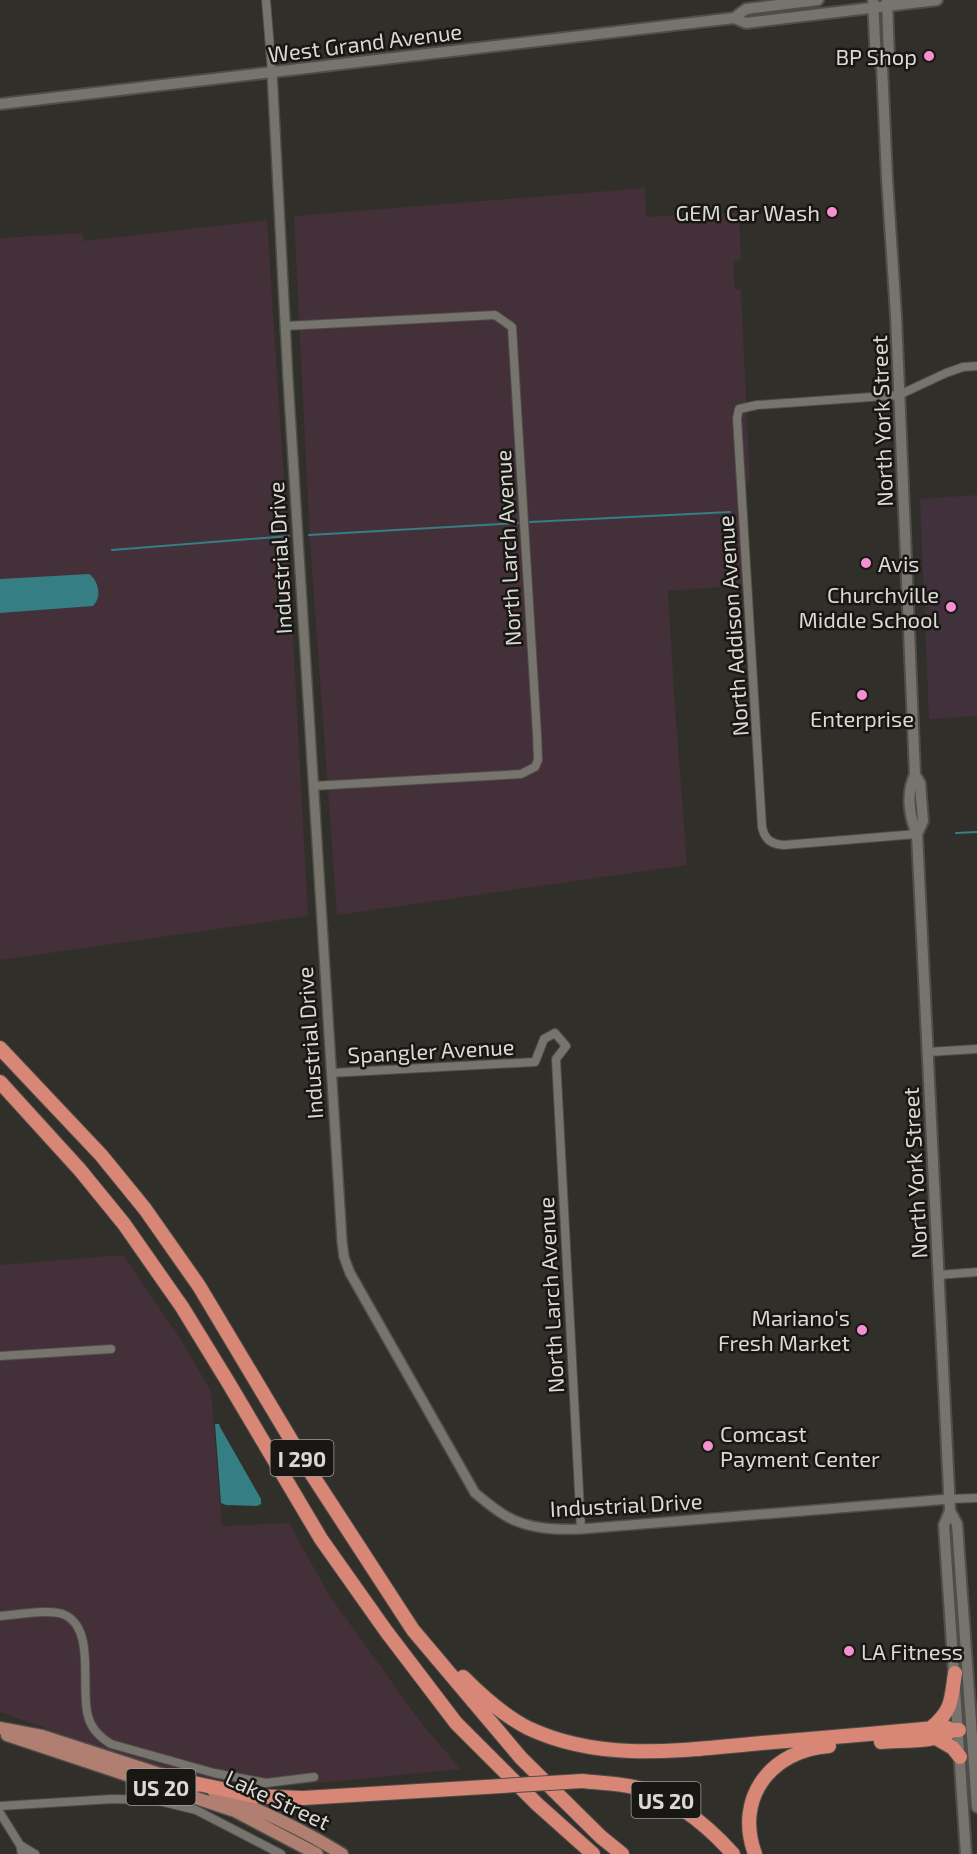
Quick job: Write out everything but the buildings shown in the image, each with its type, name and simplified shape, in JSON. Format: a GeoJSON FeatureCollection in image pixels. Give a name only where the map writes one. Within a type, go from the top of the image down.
{"type":"FeatureCollection","features":[{"type":"Feature","properties":{"kind":"highway","name":"I 290"},"geometry":{"type":"LineString","coordinates":[[0,1048],[101,1155],[145,1209],[199,1286],[309,1470],[413,1630],[521,1758],[601,1837],[622,1854]]}},
{"type":"Feature","properties":{"kind":"highway","name":"I 290"},"geometry":{"type":"LineString","coordinates":[[0,1082],[80,1170],[124,1224],[169,1288],[228,1382],[321,1539],[386,1631],[456,1723],[537,1804],[593,1854]]}},
{"type":"Feature","properties":{"kind":"highway"},"geometry":{"type":"LineString","coordinates":[[413,1630],[485,1698],[527,1727],[572,1744],[597,1749],[663,1752],[934,1733],[953,1748],[960,1757]]}},
{"type":"Feature","properties":{"kind":"highway"},"geometry":{"type":"LineString","coordinates":[[934,1733],[948,1710],[955,1673]]}},
{"type":"Feature","properties":{"kind":"highway"},"geometry":{"type":"LineString","coordinates":[[755,1854],[749,1828],[750,1807],[757,1790],[770,1771],[785,1758],[801,1750],[823,1746],[934,1733],[945,1727],[965,1729]]}},
{"type":"Feature","properties":{"kind":"highway","name":"US 20"},"geometry":{"type":"LineString","coordinates":[[189,1782],[254,1796],[303,1798],[582,1781],[638,1788],[662,1798],[688,1814],[716,1835],[733,1854]]}},
{"type":"Feature","properties":{"kind":"main road","name":"West Grand Avenue"},"geometry":{"type":"LineString","coordinates":[[734,18],[746,9],[818,0]]}},
{"type":"Feature","properties":{"kind":"main road","name":"West Grand Avenue"},"geometry":{"type":"LineString","coordinates":[[0,104],[734,18],[746,23],[873,4],[938,0]]}},
{"type":"Feature","properties":{"kind":"main road","name":"North York Street"},"geometry":{"type":"LineString","coordinates":[[887,3],[889,59],[882,66],[915,775],[910,784],[911,820],[917,834],[949,1499],[950,1511],[957,1524],[965,1729],[960,1757],[966,1854]]}},
{"type":"Feature","properties":{"kind":"main road","name":"North York Street"},"geometry":{"type":"LineString","coordinates":[[873,4],[876,62],[882,66]]}},
{"type":"Feature","properties":{"kind":"main road","name":"North York Street"},"geometry":{"type":"LineString","coordinates":[[950,1511],[944,1525],[955,1673],[977,1807]]}},
{"type":"Feature","properties":{"kind":"main road","name":"Lake Street"},"geometry":{"type":"LineString","coordinates":[[0,1731],[58,1741],[189,1782],[263,1812],[312,1836],[342,1854]]}},
{"type":"Feature","properties":{"kind":"main road","name":"Lake Street"},"geometry":{"type":"LineString","coordinates":[[0,1731],[37,1747],[235,1811],[317,1854]]}},
{"type":"Feature","properties":{"kind":"street"},"geometry":{"type":"LineString","coordinates":[[266,0],[272,72]]}},
{"type":"Feature","properties":{"kind":"street","name":"Industrial Drive"},"geometry":{"type":"LineString","coordinates":[[272,72],[285,326],[342,1241],[344,1257],[353,1278],[475,1493],[508,1517],[536,1527],[556,1530],[581,1529],[949,1499]]}},
{"type":"Feature","properties":{"kind":"street","name":"North Larch Avenue"},"geometry":{"type":"LineString","coordinates":[[285,326],[495,315],[512,327],[537,734],[538,760],[535,767],[520,774],[314,786]]}},
{"type":"Feature","properties":{"kind":"street"},"geometry":{"type":"LineString","coordinates":[[899,395],[946,373],[963,367],[977,366]]}},
{"type":"Feature","properties":{"kind":"street","name":"North Addison Avenue"},"geometry":{"type":"LineString","coordinates":[[899,395],[757,405],[740,409],[737,425],[762,827],[767,840],[776,845],[784,845],[917,834]]}},
{"type":"Feature","properties":{"kind":"street","name":"Spangler Avenue"},"geometry":{"type":"LineString","coordinates":[[331,1073],[535,1062],[544,1039],[555,1033],[566,1046],[556,1059]]}},
{"type":"Feature","properties":{"kind":"street"},"geometry":{"type":"LineString","coordinates":[[928,1052],[977,1049]]}},
{"type":"Feature","properties":{"kind":"street","name":"North Larch Avenue"},"geometry":{"type":"LineString","coordinates":[[556,1059],[581,1529]]}},
{"type":"Feature","properties":{"kind":"street"},"geometry":{"type":"LineString","coordinates":[[938,1275],[977,1272]]}},
{"type":"Feature","properties":{"kind":"street"},"geometry":{"type":"LineString","coordinates":[[0,1356],[111,1349]]}},
{"type":"Feature","properties":{"kind":"street"},"geometry":{"type":"LineString","coordinates":[[949,1499],[977,1498]]}},
{"type":"Feature","properties":{"kind":"street"},"geometry":{"type":"LineString","coordinates":[[0,1616],[51,1612],[65,1614],[77,1624],[83,1638],[88,1716],[101,1738],[111,1744],[214,1773],[266,1783],[314,1777]]}},
{"type":"Feature","properties":{"kind":"street"},"geometry":{"type":"LineString","coordinates":[[0,1806],[112,1799],[155,1800],[196,1810],[281,1854]]}},
{"type":"Feature","properties":{"kind":"street"},"geometry":{"type":"LineString","coordinates":[[0,1813],[21,1850],[35,1854]]}},
{"type":"Feature","properties":{"kind":"shaded area"},"geometry":{"type":"Polygon","coordinates":[[[645,188],[646,217],[739,212],[741,260],[733,261],[735,290],[741,290],[750,483],[744,484],[750,585],[668,591],[687,865],[337,915],[310,542],[294,216],[645,188]]]}},
{"type":"Feature","properties":{"kind":"shaded area"},"geometry":{"type":"Polygon","coordinates":[[[267,220],[288,542],[308,916],[0,960],[0,238],[83,233],[84,241],[267,220]]]}},
{"type":"Feature","properties":{"kind":"shaded area","name":"Churchville Middle School"},"geometry":{"type":"Polygon","coordinates":[[[977,495],[977,716],[929,719],[920,499],[977,495]]]}},
{"type":"Feature","properties":{"kind":"shaded area"},"geometry":{"type":"Polygon","coordinates":[[[123,1255],[184,1344],[211,1392],[222,1526],[289,1523],[329,1595],[422,1724],[461,1769],[279,1787],[223,1781],[154,1767],[0,1712],[0,1265],[123,1255]]]}},
{"type":"Feature","properties":{"kind":"water"},"geometry":{"type":"Polygon","coordinates":[[[89,574],[98,589],[98,598],[93,606],[0,613],[0,579],[89,574]]]}},
{"type":"Feature","properties":{"kind":"water"},"geometry":{"type":"Polygon","coordinates":[[[215,1424],[219,1424],[261,1499],[261,1504],[257,1506],[221,1503],[215,1424]]]}},
{"type":"Feature","properties":{"kind":"waterway"},"geometry":{"type":"LineString","coordinates":[[530,522],[730,512]]}},
{"type":"Feature","properties":{"kind":"waterway"},"geometry":{"type":"LineString","coordinates":[[309,535],[518,523]]}},
{"type":"Feature","properties":{"kind":"waterway"},"geometry":{"type":"LineString","coordinates":[[112,550],[289,536]]}},
{"type":"Feature","properties":{"kind":"waterway"},"geometry":{"type":"LineString","coordinates":[[956,833],[977,832]]}},
{"type":"Feature","properties":{"kind":"place","name":"BP Shop"},"geometry":{"type":"Point","coordinates":[929,56]}},
{"type":"Feature","properties":{"kind":"place","name":"GEM Car Wash"},"geometry":{"type":"Point","coordinates":[832,212]}},
{"type":"Feature","properties":{"kind":"place","name":"Avis"},"geometry":{"type":"Point","coordinates":[866,563]}},
{"type":"Feature","properties":{"kind":"place","name":"Churchville Middle School"},"geometry":{"type":"Point","coordinates":[951,607]}},
{"type":"Feature","properties":{"kind":"place","name":"Enterprise"},"geometry":{"type":"Point","coordinates":[862,695]}},
{"type":"Feature","properties":{"kind":"place","name":"Mariano's Fresh Market"},"geometry":{"type":"Point","coordinates":[862,1330]}},
{"type":"Feature","properties":{"kind":"place","name":"Comcast Payment Center"},"geometry":{"type":"Point","coordinates":[708,1446]}},
{"type":"Feature","properties":{"kind":"place","name":"LA Fitness"},"geometry":{"type":"Point","coordinates":[849,1651]}}]}
